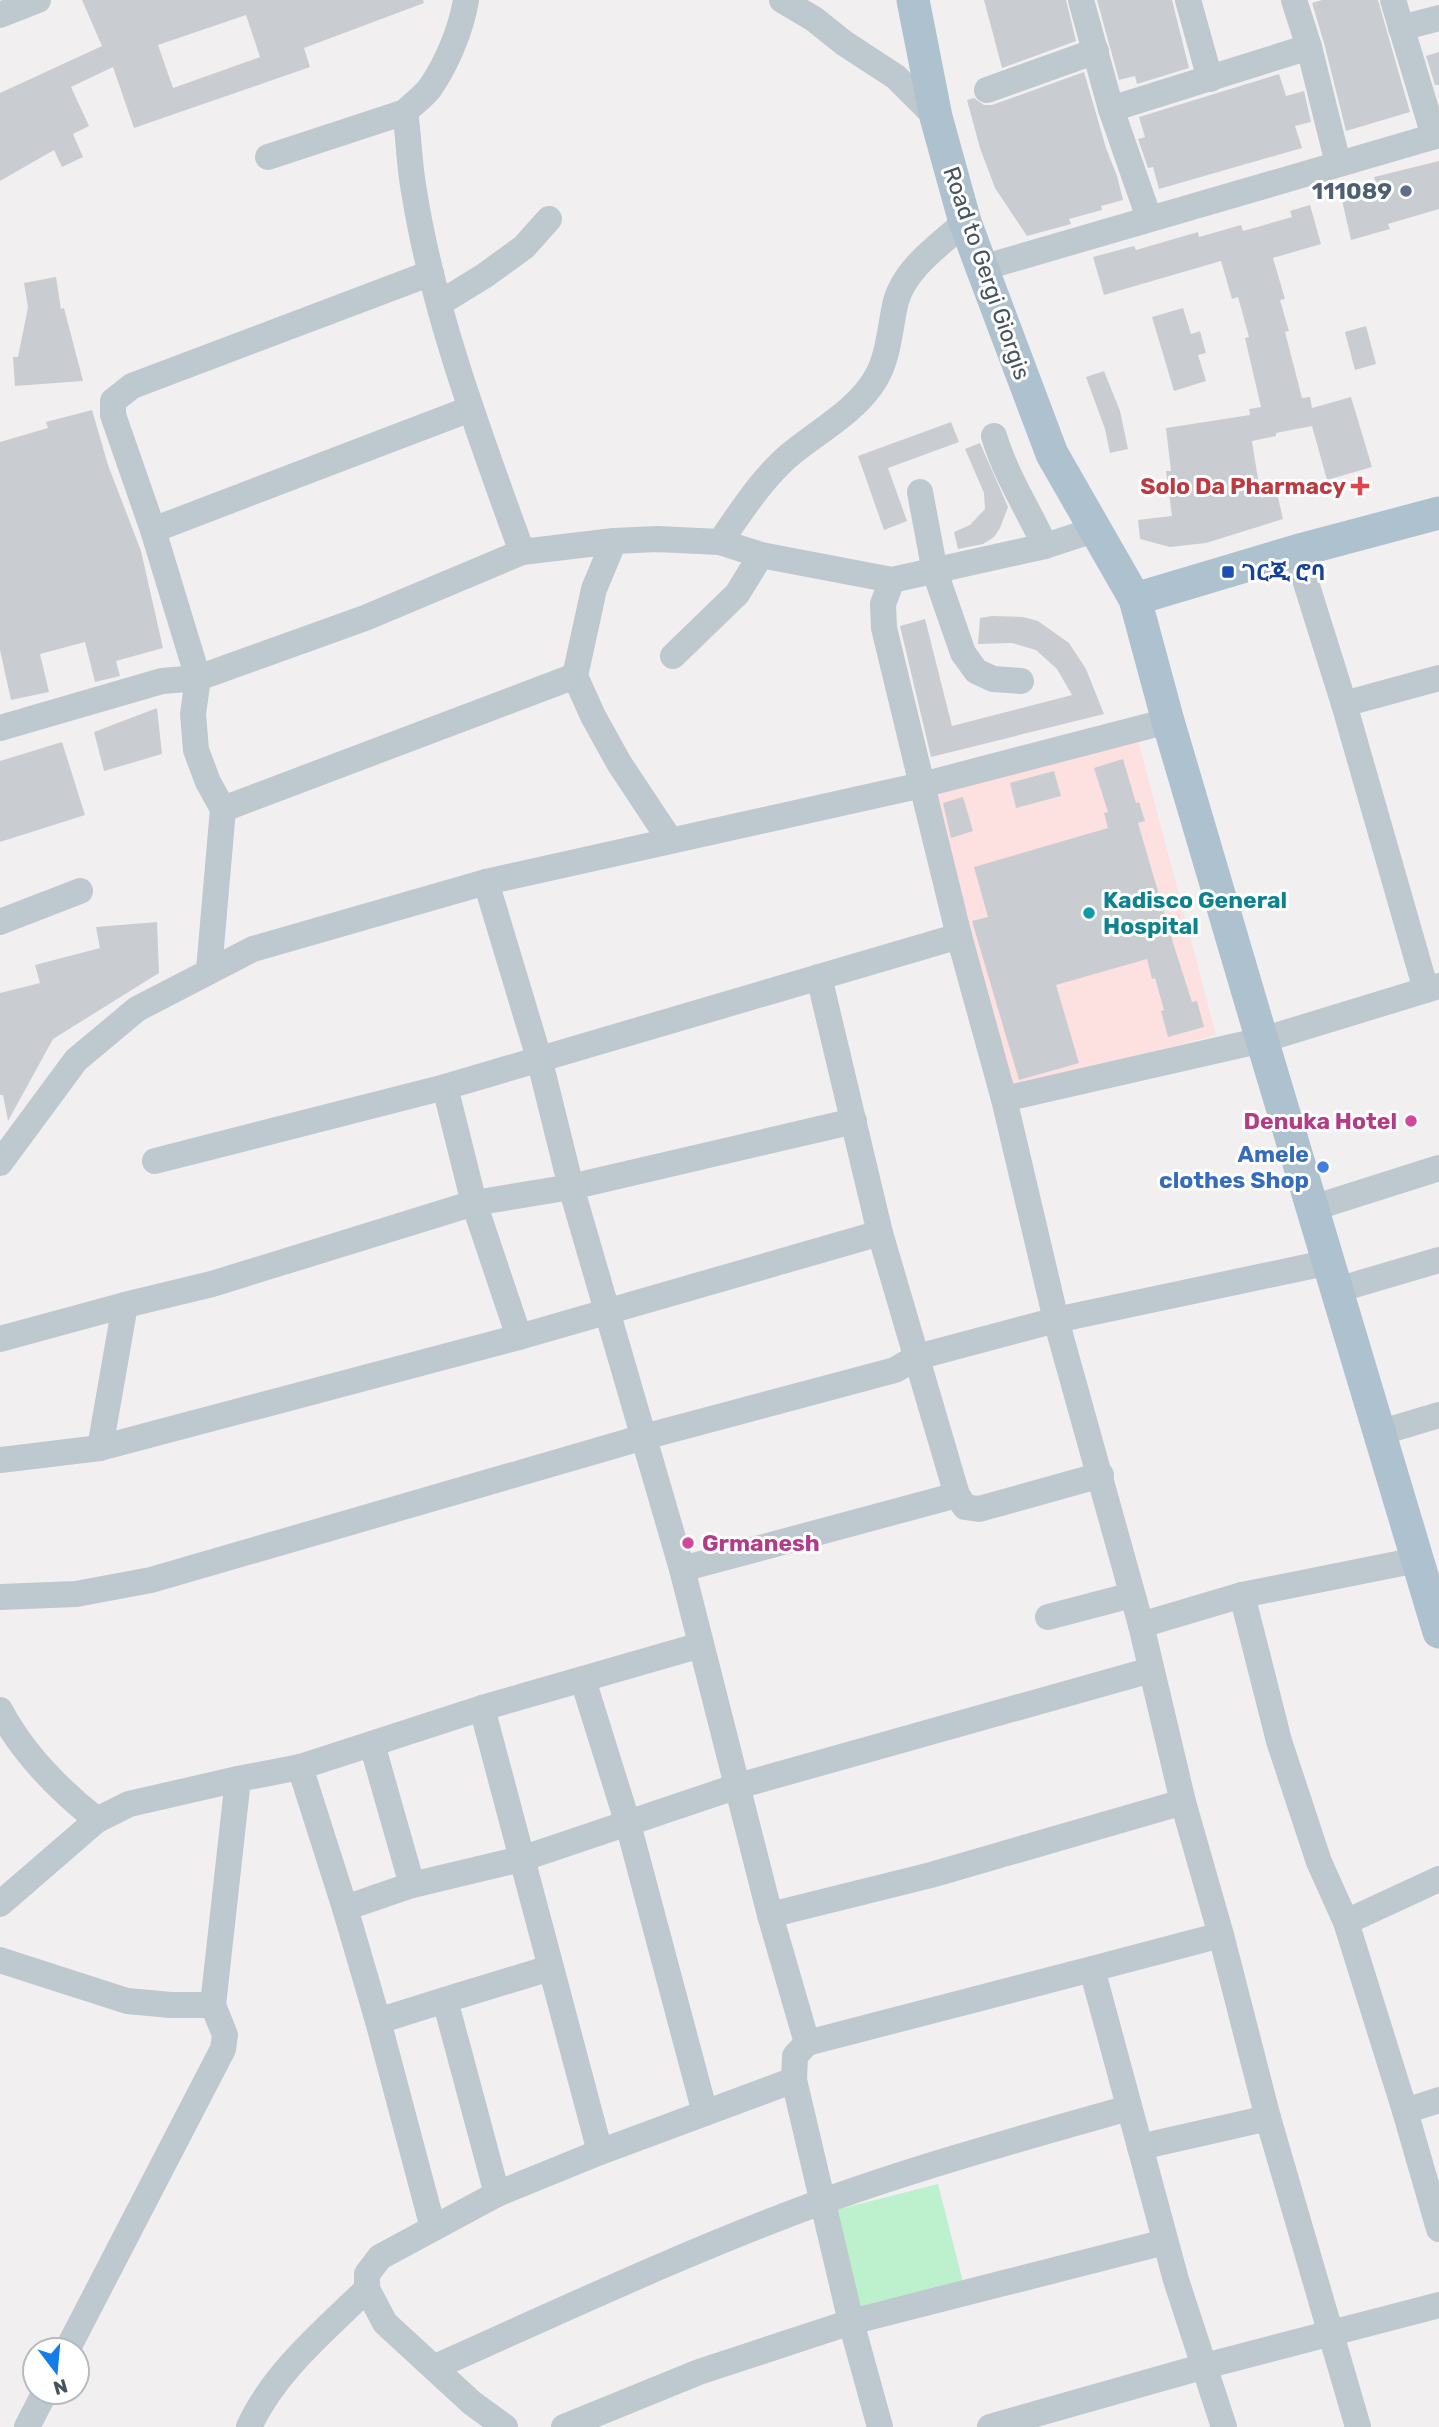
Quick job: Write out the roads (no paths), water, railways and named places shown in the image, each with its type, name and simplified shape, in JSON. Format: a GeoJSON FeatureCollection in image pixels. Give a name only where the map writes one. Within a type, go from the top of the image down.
{"type":"FeatureCollection","features":[{"type":"Feature","properties":{"kind":"main road"},"geometry":{"type":"LineString","coordinates":[[913,0],[936,117]]}},
{"type":"Feature","properties":{"kind":"main road","name":"Road to Gergi Giorgis"},"geometry":{"type":"LineString","coordinates":[[936,117],[965,222],[1052,454],[1135,599],[1168,721],[1439,1632]]}},
{"type":"Feature","properties":{"kind":"main road"},"geometry":{"type":"LineString","coordinates":[[1135,599],[1296,551],[1439,513]]}},
{"type":"Feature","properties":{"kind":"street"},"geometry":{"type":"LineString","coordinates":[[0,15],[38,0]]}},
{"type":"Feature","properties":{"kind":"street"},"geometry":{"type":"LineString","coordinates":[[268,157],[405,112],[429,90],[463,18],[466,0]]}},
{"type":"Feature","properties":{"kind":"street","name":"Road to Gergi Giorgis"},"geometry":{"type":"LineString","coordinates":[[782,0],[814,19],[844,43],[896,77],[936,117]]}},
{"type":"Feature","properties":{"kind":"street"},"geometry":{"type":"LineString","coordinates":[[1081,0],[1111,109],[1149,218]]}},
{"type":"Feature","properties":{"kind":"street"},"geometry":{"type":"LineString","coordinates":[[1188,0],[1210,79]]}},
{"type":"Feature","properties":{"kind":"street"},"geometry":{"type":"LineString","coordinates":[[1294,0],[1339,163]]}},
{"type":"Feature","properties":{"kind":"street"},"geometry":{"type":"LineString","coordinates":[[982,268],[1436,135],[1393,0]]}},
{"type":"Feature","properties":{"kind":"street"},"geometry":{"type":"LineString","coordinates":[[1401,28],[1439,18]]}},
{"type":"Feature","properties":{"kind":"street"},"geometry":{"type":"LineString","coordinates":[[1111,109],[1308,47]]}},
{"type":"Feature","properties":{"kind":"street"},"geometry":{"type":"LineString","coordinates":[[987,90],[1096,51]]}},
{"type":"Feature","properties":{"kind":"street"},"geometry":{"type":"LineString","coordinates":[[405,112],[413,190],[431,273],[470,408],[522,552]]}},
{"type":"Feature","properties":{"kind":"street"},"geometry":{"type":"LineString","coordinates":[[440,303],[524,247],[549,219]]}},
{"type":"Feature","properties":{"kind":"street"},"geometry":{"type":"LineString","coordinates":[[720,542],[759,486],[810,438],[856,404],[877,377],[887,347],[897,299],[906,279],[918,264],[965,222]]}},
{"type":"Feature","properties":{"kind":"street"},"geometry":{"type":"LineString","coordinates":[[209,970],[223,809],[208,782],[196,750],[193,714],[198,678],[153,530],[113,415],[113,401],[132,386],[431,273]]}},
{"type":"Feature","properties":{"kind":"street"},"geometry":{"type":"LineString","coordinates":[[153,530],[470,408]]}},
{"type":"Feature","properties":{"kind":"street"},"geometry":{"type":"LineString","coordinates":[[994,436],[1009,477],[1031,513],[1045,546]]}},
{"type":"Feature","properties":{"kind":"street"},"geometry":{"type":"LineString","coordinates":[[920,492],[935,572],[963,653],[976,671],[993,679],[1021,681]]}},
{"type":"Feature","properties":{"kind":"street"},"geometry":{"type":"LineString","coordinates":[[0,728],[162,681],[198,678],[365,618],[522,552],[614,541],[657,539],[720,542],[761,555],[892,580],[1045,546],[1094,530]]}},
{"type":"Feature","properties":{"kind":"street"},"geometry":{"type":"LineString","coordinates":[[614,541],[594,589],[575,676],[619,763],[670,840]]}},
{"type":"Feature","properties":{"kind":"street"},"geometry":{"type":"LineString","coordinates":[[1004,1099],[1262,1040],[1432,988],[1296,551]]}},
{"type":"Feature","properties":{"kind":"street"},"geometry":{"type":"LineString","coordinates":[[673,656],[737,594],[761,555]]}},
{"type":"Feature","properties":{"kind":"street"},"geometry":{"type":"LineString","coordinates":[[892,580],[883,604],[884,628],[959,936],[1004,1099],[1056,1320],[1141,1625],[1183,1802],[1221,1935],[1268,2118],[1358,2427]]}},
{"type":"Feature","properties":{"kind":"street"},"geometry":{"type":"LineString","coordinates":[[223,809],[575,676]]}},
{"type":"Feature","properties":{"kind":"street"},"geometry":{"type":"LineString","coordinates":[[1344,704],[1439,678]]}},
{"type":"Feature","properties":{"kind":"street"},"geometry":{"type":"LineString","coordinates":[[0,1164],[76,1060],[137,1009],[253,949],[486,882],[922,785],[1168,721]]}},
{"type":"Feature","properties":{"kind":"street"},"geometry":{"type":"LineString","coordinates":[[486,882],[539,1059],[572,1187],[682,1569],[770,1915],[807,2043]]}},
{"type":"Feature","properties":{"kind":"street"},"geometry":{"type":"LineString","coordinates":[[0,922],[80,891]]}},
{"type":"Feature","properties":{"kind":"street"},"geometry":{"type":"LineString","coordinates":[[155,1161],[445,1087],[959,936]]}},
{"type":"Feature","properties":{"kind":"street"},"geometry":{"type":"LineString","coordinates":[[819,977],[880,1233],[957,1495],[965,1507],[979,1509],[1101,1475]]}},
{"type":"Feature","properties":{"kind":"street"},"geometry":{"type":"LineString","coordinates":[[445,1087],[474,1203],[519,1336]]}},
{"type":"Feature","properties":{"kind":"street"},"geometry":{"type":"LineString","coordinates":[[0,1339],[212,1284],[474,1203],[572,1187],[854,1121]]}},
{"type":"Feature","properties":{"kind":"street"},"geometry":{"type":"LineString","coordinates":[[1313,1208],[1439,1168]]}},
{"type":"Feature","properties":{"kind":"street"},"geometry":{"type":"LineString","coordinates":[[0,1460],[100,1448],[519,1336],[880,1233]]}},
{"type":"Feature","properties":{"kind":"street"},"geometry":{"type":"LineString","coordinates":[[0,1597],[76,1594],[151,1580],[644,1437],[895,1370],[917,1357],[1056,1320],[1439,1260]]}},
{"type":"Feature","properties":{"kind":"street"},"geometry":{"type":"LineString","coordinates":[[100,1448],[125,1305]]}},
{"type":"Feature","properties":{"kind":"street"},"geometry":{"type":"LineString","coordinates":[[1379,1433],[1439,1416]]}},
{"type":"Feature","properties":{"kind":"street"},"geometry":{"type":"LineString","coordinates":[[682,1569],[957,1495]]}},
{"type":"Feature","properties":{"kind":"street"},"geometry":{"type":"LineString","coordinates":[[1141,1625],[1242,1595],[1416,1560]]}},
{"type":"Feature","properties":{"kind":"street"},"geometry":{"type":"LineString","coordinates":[[1048,1617],[1132,1595]]}},
{"type":"Feature","properties":{"kind":"street"},"geometry":{"type":"LineString","coordinates":[[1242,1595],[1279,1741],[1319,1862],[1346,1922],[1439,2229]]}},
{"type":"Feature","properties":{"kind":"street"},"geometry":{"type":"LineString","coordinates":[[0,1904],[97,1819],[129,1804],[300,1767],[482,1708],[701,1645]]}},
{"type":"Feature","properties":{"kind":"street"},"geometry":{"type":"LineString","coordinates":[[345,1908],[412,1885],[521,1859],[738,1786],[1151,1670]]}},
{"type":"Feature","properties":{"kind":"street"},"geometry":{"type":"LineString","coordinates":[[583,1681],[628,1824],[705,2113]]}},
{"type":"Feature","properties":{"kind":"street"},"geometry":{"type":"LineString","coordinates":[[482,1708],[600,2152]]}},
{"type":"Feature","properties":{"kind":"street"},"geometry":{"type":"LineString","coordinates":[[0,1710],[14,1736],[56,1784],[97,1819]]}},
{"type":"Feature","properties":{"kind":"street"},"geometry":{"type":"LineString","coordinates":[[372,1744],[412,1885]]}},
{"type":"Feature","properties":{"kind":"street"},"geometry":{"type":"LineString","coordinates":[[300,1767],[345,1908],[433,2228]]}},
{"type":"Feature","properties":{"kind":"street"},"geometry":{"type":"LineString","coordinates":[[74,2336],[223,2049],[225,2035],[213,2005],[238,1779]]}},
{"type":"Feature","properties":{"kind":"street"},"geometry":{"type":"LineString","coordinates":[[770,1915],[931,1875],[1183,1802]]}},
{"type":"Feature","properties":{"kind":"street"},"geometry":{"type":"LineString","coordinates":[[1346,1922],[1439,1880]]}},
{"type":"Feature","properties":{"kind":"street"},"geometry":{"type":"LineString","coordinates":[[880,2427],[851,2322],[794,2080],[795,2056],[807,2043],[1221,1935]]}},
{"type":"Feature","properties":{"kind":"street"},"geometry":{"type":"LineString","coordinates":[[0,1961],[127,2001],[213,2005]]}},
{"type":"Feature","properties":{"kind":"street"},"geometry":{"type":"LineString","coordinates":[[377,2021],[550,1968]]}},
{"type":"Feature","properties":{"kind":"street"},"geometry":{"type":"LineString","coordinates":[[1092,1969],[1165,2242],[1224,2427]]}},
{"type":"Feature","properties":{"kind":"street"},"geometry":{"type":"LineString","coordinates":[[445,2000],[497,2194]]}},
{"type":"Feature","properties":{"kind":"street"},"geometry":{"type":"LineString","coordinates":[[505,2427],[472,2403],[385,2323],[366,2289],[367,2274],[380,2257],[497,2194],[600,2152],[794,2080]]}},
{"type":"Feature","properties":{"kind":"street"},"geometry":{"type":"LineString","coordinates":[[1405,2111],[1439,2100]]}},
{"type":"Feature","properties":{"kind":"street"},"geometry":{"type":"LineString","coordinates":[[435,2367],[634,2278],[824,2201],[946,2161],[1128,2108]]}},
{"type":"Feature","properties":{"kind":"street"},"geometry":{"type":"LineString","coordinates":[[1140,2147],[1268,2118]]}},
{"type":"Feature","properties":{"kind":"street"},"geometry":{"type":"LineString","coordinates":[[564,2427],[699,2372],[851,2322],[1165,2242]]}},
{"type":"Feature","properties":{"kind":"street"},"geometry":{"type":"LineString","coordinates":[[249,2427],[257,2409],[297,2357],[366,2289]]}},
{"type":"Feature","properties":{"kind":"street"},"geometry":{"type":"LineString","coordinates":[[990,2427],[1205,2366],[1439,2305]]}},
{"type":"Feature","properties":{"kind":"street"},"geometry":{"type":"LineString","coordinates":[[27,2427],[38,2406]]}},
{"type":"Feature","properties":{"kind":"place","name":"111089"},"geometry":{"type":"Point","coordinates":[1406,191]}},
{"type":"Feature","properties":{"kind":"place","name":"Solo Da Pharmacy"},"geometry":{"type":"Point","coordinates":[1360,486]}},
{"type":"Feature","properties":{"kind":"place","name":"ገርጂ ሮባ"},"geometry":{"type":"Point","coordinates":[1228,572]}},
{"type":"Feature","properties":{"kind":"place","name":"Kadisco General Hospital"},"geometry":{"type":"Point","coordinates":[1089,913]}},
{"type":"Feature","properties":{"kind":"place","name":"Denuka Hotel"},"geometry":{"type":"Point","coordinates":[1411,1121]}},
{"type":"Feature","properties":{"kind":"place","name":"Amele clothes Shop"},"geometry":{"type":"Point","coordinates":[1323,1167]}},
{"type":"Feature","properties":{"kind":"place","name":"Grmanesh"},"geometry":{"type":"Point","coordinates":[688,1543]}}]}
